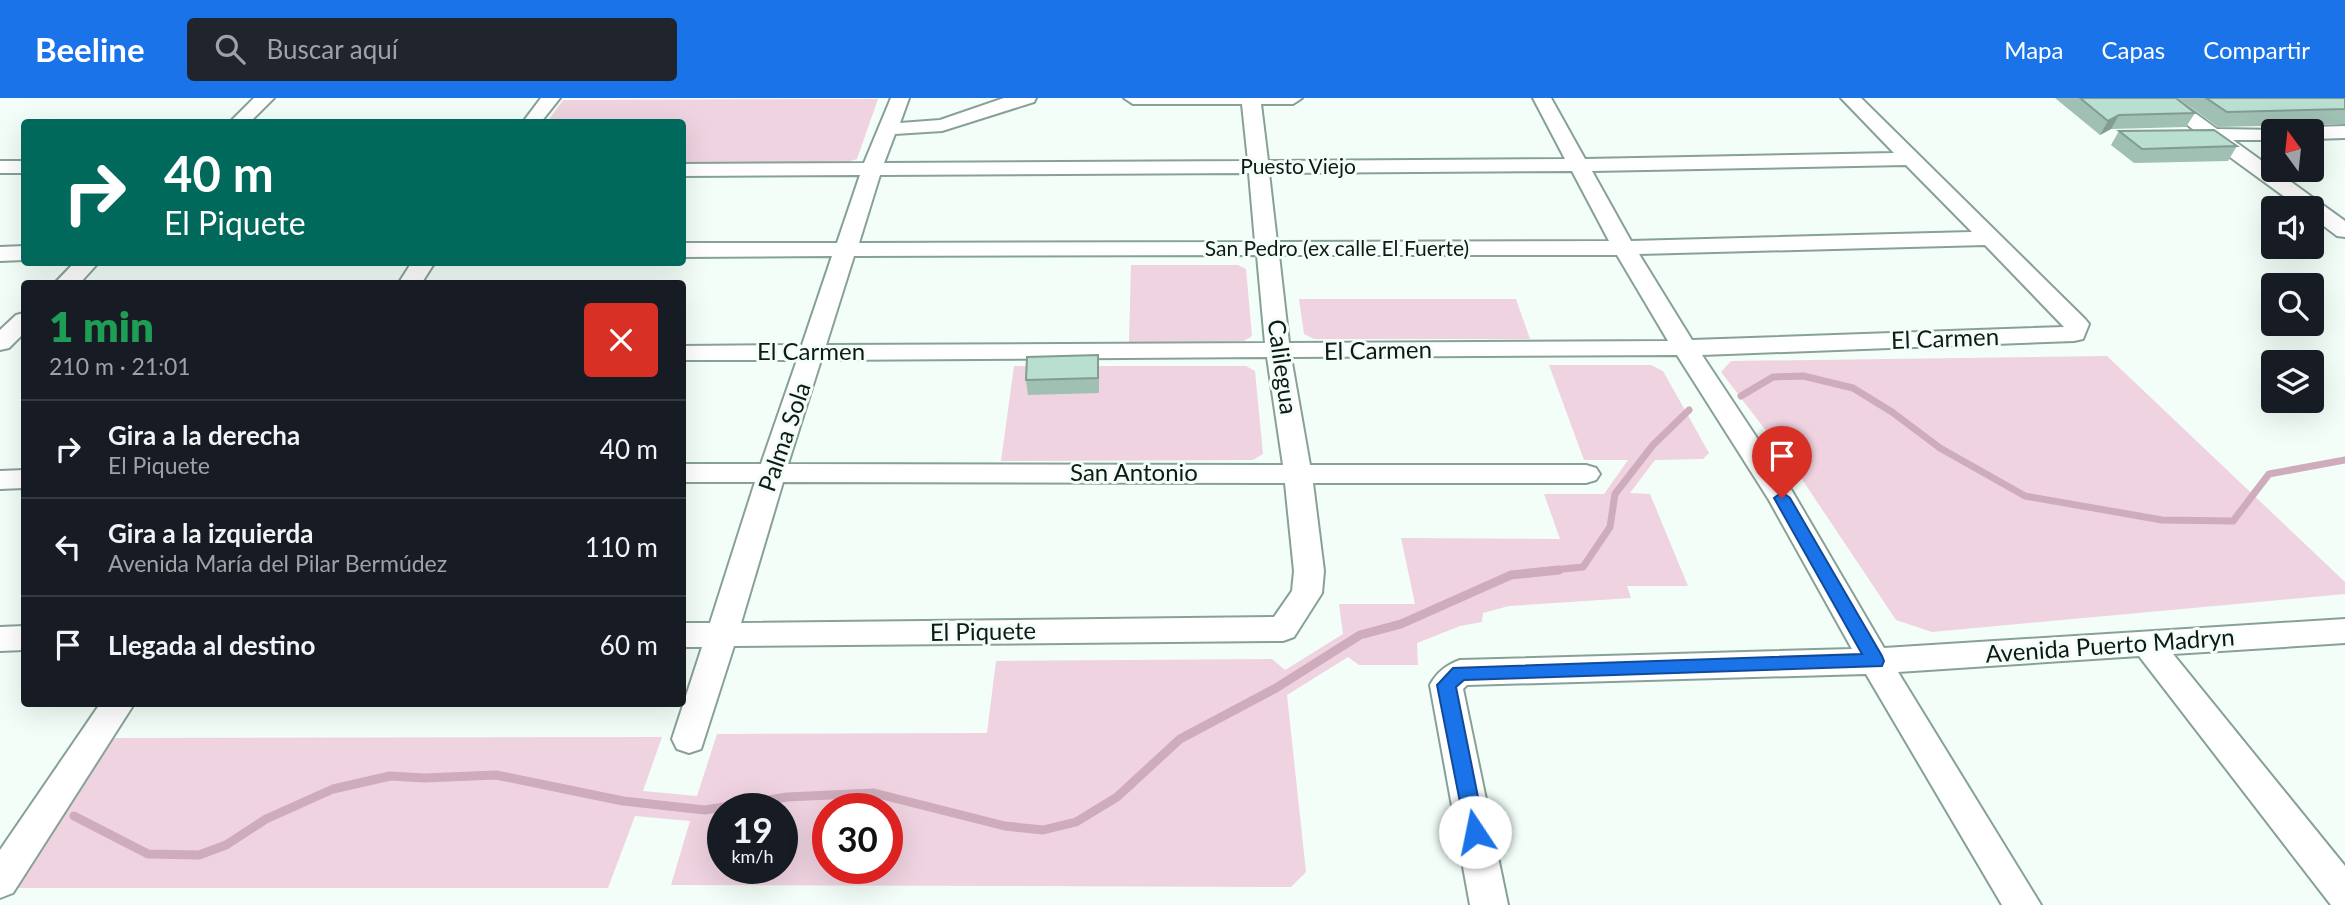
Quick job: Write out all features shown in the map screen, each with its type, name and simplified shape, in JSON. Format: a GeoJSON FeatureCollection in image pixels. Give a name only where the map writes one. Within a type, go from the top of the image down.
{"type":"FeatureCollection","features":[{"type":"Feature","properties":{"kind":"street"},"geometry":{"type":"LineString","coordinates":[[242,119],[265,98]]}},
{"type":"Feature","properties":{"kind":"street"},"geometry":{"type":"LineString","coordinates":[[534,119],[551,98]]}},
{"type":"Feature","properties":{"kind":"street","name":"Palma Sola"},"geometry":{"type":"LineString","coordinates":[[689,739],[772,472],[814,352],[872,169],[900,98]]}},
{"type":"Feature","properties":{"kind":"street"},"geometry":{"type":"LineString","coordinates":[[887,128],[917,129],[944,125],[1009,101],[1027,98]]}},
{"type":"Feature","properties":{"kind":"street"},"geometry":{"type":"LineString","coordinates":[[1133,98],[1293,98]]}},
{"type":"Feature","properties":{"kind":"street","name":"Calilegua"},"geometry":{"type":"LineString","coordinates":[[1251,98],[1278,352],[1298,474],[1309,571],[1307,593],[1283,629]]}},
{"type":"Feature","properties":{"kind":"street"},"geometry":{"type":"LineString","coordinates":[[1542,98],[1624,248],[1782,498],[1875,661],[2022,905]]}},
{"type":"Feature","properties":{"kind":"street"},"geometry":{"type":"LineString","coordinates":[[1850,98],[1991,238]]}},
{"type":"Feature","properties":{"kind":"street"},"geometry":{"type":"LineString","coordinates":[[2162,98],[2345,231]]}},
{"type":"Feature","properties":{"kind":"street"},"geometry":{"type":"LineString","coordinates":[[2324,133],[2345,132]]}},
{"type":"Feature","properties":{"kind":"street"},"geometry":{"type":"LineString","coordinates":[[2175,136],[2261,134]]}},
{"type":"Feature","properties":{"kind":"street","name":"Puesto Viejo"},"geometry":{"type":"LineString","coordinates":[[686,170],[1577,165],[1913,159]]}},
{"type":"Feature","properties":{"kind":"street"},"geometry":{"type":"LineString","coordinates":[[0,167],[21,167]]}},
{"type":"Feature","properties":{"kind":"street","name":"San Pedro (ex calle El Fuerte)"},"geometry":{"type":"LineString","coordinates":[[686,250],[1624,248],[1991,238]]}},
{"type":"Feature","properties":{"kind":"street","name":"El Carmen"},"geometry":{"type":"LineString","coordinates":[[686,353],[1685,348],[2074,334],[2077,324],[1991,238]]}},
{"type":"Feature","properties":{"kind":"street"},"geometry":{"type":"LineString","coordinates":[[0,254],[21,253]]}},
{"type":"Feature","properties":{"kind":"street"},"geometry":{"type":"LineString","coordinates":[[69,280],[84,266]]}},
{"type":"Feature","properties":{"kind":"street"},"geometry":{"type":"LineString","coordinates":[[0,343],[21,323]]}},
{"type":"Feature","properties":{"kind":"street"},"geometry":{"type":"LineString","coordinates":[[0,353],[21,352]]}},
{"type":"Feature","properties":{"kind":"street","name":"San Antonio"},"geometry":{"type":"LineString","coordinates":[[686,473],[1586,474]]}},
{"type":"Feature","properties":{"kind":"street"},"geometry":{"type":"LineString","coordinates":[[0,480],[21,479]]}},
{"type":"Feature","properties":{"kind":"street","name":"El Piquete"},"geometry":{"type":"LineString","coordinates":[[686,635],[1283,629]]}},
{"type":"Feature","properties":{"kind":"street","name":"Avenida Puerto Madryn"},"geometry":{"type":"LineString","coordinates":[[1875,661],[2345,631]]}},
{"type":"Feature","properties":{"kind":"street"},"geometry":{"type":"LineString","coordinates":[[0,639],[21,638]]}},
{"type":"Feature","properties":{"kind":"street"},"geometry":{"type":"LineString","coordinates":[[2147,644],[2345,894]]}},
{"type":"Feature","properties":{"kind":"street"},"geometry":{"type":"LineString","coordinates":[[1489,905],[1446,685],[1460,673],[1875,661]]}},
{"type":"Feature","properties":{"kind":"street"},"geometry":{"type":"LineString","coordinates":[[0,881],[116,707]]}},
{"type":"Feature","properties":{"kind":"shaded area"},"geometry":{"type":"Polygon","coordinates":[[[878,99],[857,159],[848,162],[686,162],[686,119],[549,119],[563,100],[878,99]]]}},
{"type":"Feature","properties":{"kind":"shaded area"},"geometry":{"type":"Polygon","coordinates":[[[1131,265],[1238,265],[1246,269],[1252,336],[1244,341],[1129,342],[1131,265]]]}},
{"type":"Feature","properties":{"kind":"shaded area"},"geometry":{"type":"Polygon","coordinates":[[[1299,299],[1516,299],[1530,339],[1314,339],[1304,334],[1299,299]]]}},
{"type":"Feature","properties":{"kind":"shaded area"},"geometry":{"type":"Polygon","coordinates":[[[2107,356],[2345,582],[2345,594],[1932,632],[1896,620],[1793,466],[1721,372],[1731,361],[2107,356]]]}},
{"type":"Feature","properties":{"kind":"shaded area"},"geometry":{"type":"Polygon","coordinates":[[[1549,365],[1651,365],[1663,371],[1709,453],[1703,459],[1655,460],[1630,493],[1650,494],[1688,586],[1627,586],[1631,598],[1509,606],[1483,613],[1482,622],[1460,626],[1417,643],[1418,665],[1359,665],[1348,657],[1287,695],[1306,872],[1291,887],[671,885],[690,821],[635,816],[608,888],[5,888],[110,738],[662,737],[643,791],[697,796],[717,734],[987,733],[996,661],[1272,659],[1285,670],[1343,634],[1339,604],[1415,604],[1401,538],[1560,539],[1544,494],[1604,494],[1628,460],[1584,460],[1549,365]]]}},
{"type":"Feature","properties":{"kind":"shaded area"},"geometry":{"type":"Polygon","coordinates":[[[1014,366],[1246,366],[1255,371],[1263,454],[1253,460],[1001,461],[1014,366]]]}},
{"type":"Feature","properties":{"kind":"building"},"geometry":{"type":"Polygon","coordinates":[[[2080,98],[2176,98],[2195,113],[2119,115],[2108,121],[2080,98]]]}},
{"type":"Feature","properties":{"kind":"building"},"geometry":{"type":"Polygon","coordinates":[[[2206,98],[2345,98],[2345,109],[2227,112],[2206,98]]]}},
{"type":"Feature","properties":{"kind":"building"},"geometry":{"type":"Polygon","coordinates":[[[2214,130],[2237,146],[2142,149],[2119,131],[2214,130]]]}},
{"type":"Feature","properties":{"kind":"building"},"geometry":{"type":"Polygon","coordinates":[[[1098,355],[1098,378],[1026,380],[1027,357],[1098,355]]]}},
{"type":"Feature","properties":{"kind":"waterway"},"geometry":{"type":"LineString","coordinates":[[1741,396],[1773,377],[1803,376],[1853,388],[1892,412],[1940,448],[2025,496],[2162,520],[2233,521],[2269,474],[2345,460]]}},
{"type":"Feature","properties":{"kind":"waterway"},"geometry":{"type":"LineString","coordinates":[[1543,571],[1583,567],[1610,527],[1615,494],[1653,445],[1689,410]]}},
{"type":"Feature","properties":{"kind":"waterway"},"geometry":{"type":"LineString","coordinates":[[74,816],[148,854],[199,855],[226,845],[266,819],[333,789],[390,776],[424,778],[496,775],[623,801],[705,810],[787,797],[874,793],[1005,826],[1043,830],[1076,822],[1117,797],[1180,739],[1276,688],[1360,635],[1401,624],[1511,575],[1559,570]]}},
{"type":"Feature","properties":{"kind":"route"},"geometry":{"type":"LineString","coordinates":[[1475,832],[1446,685],[1460,673],[1875,661],[1782,498]]}}]}
